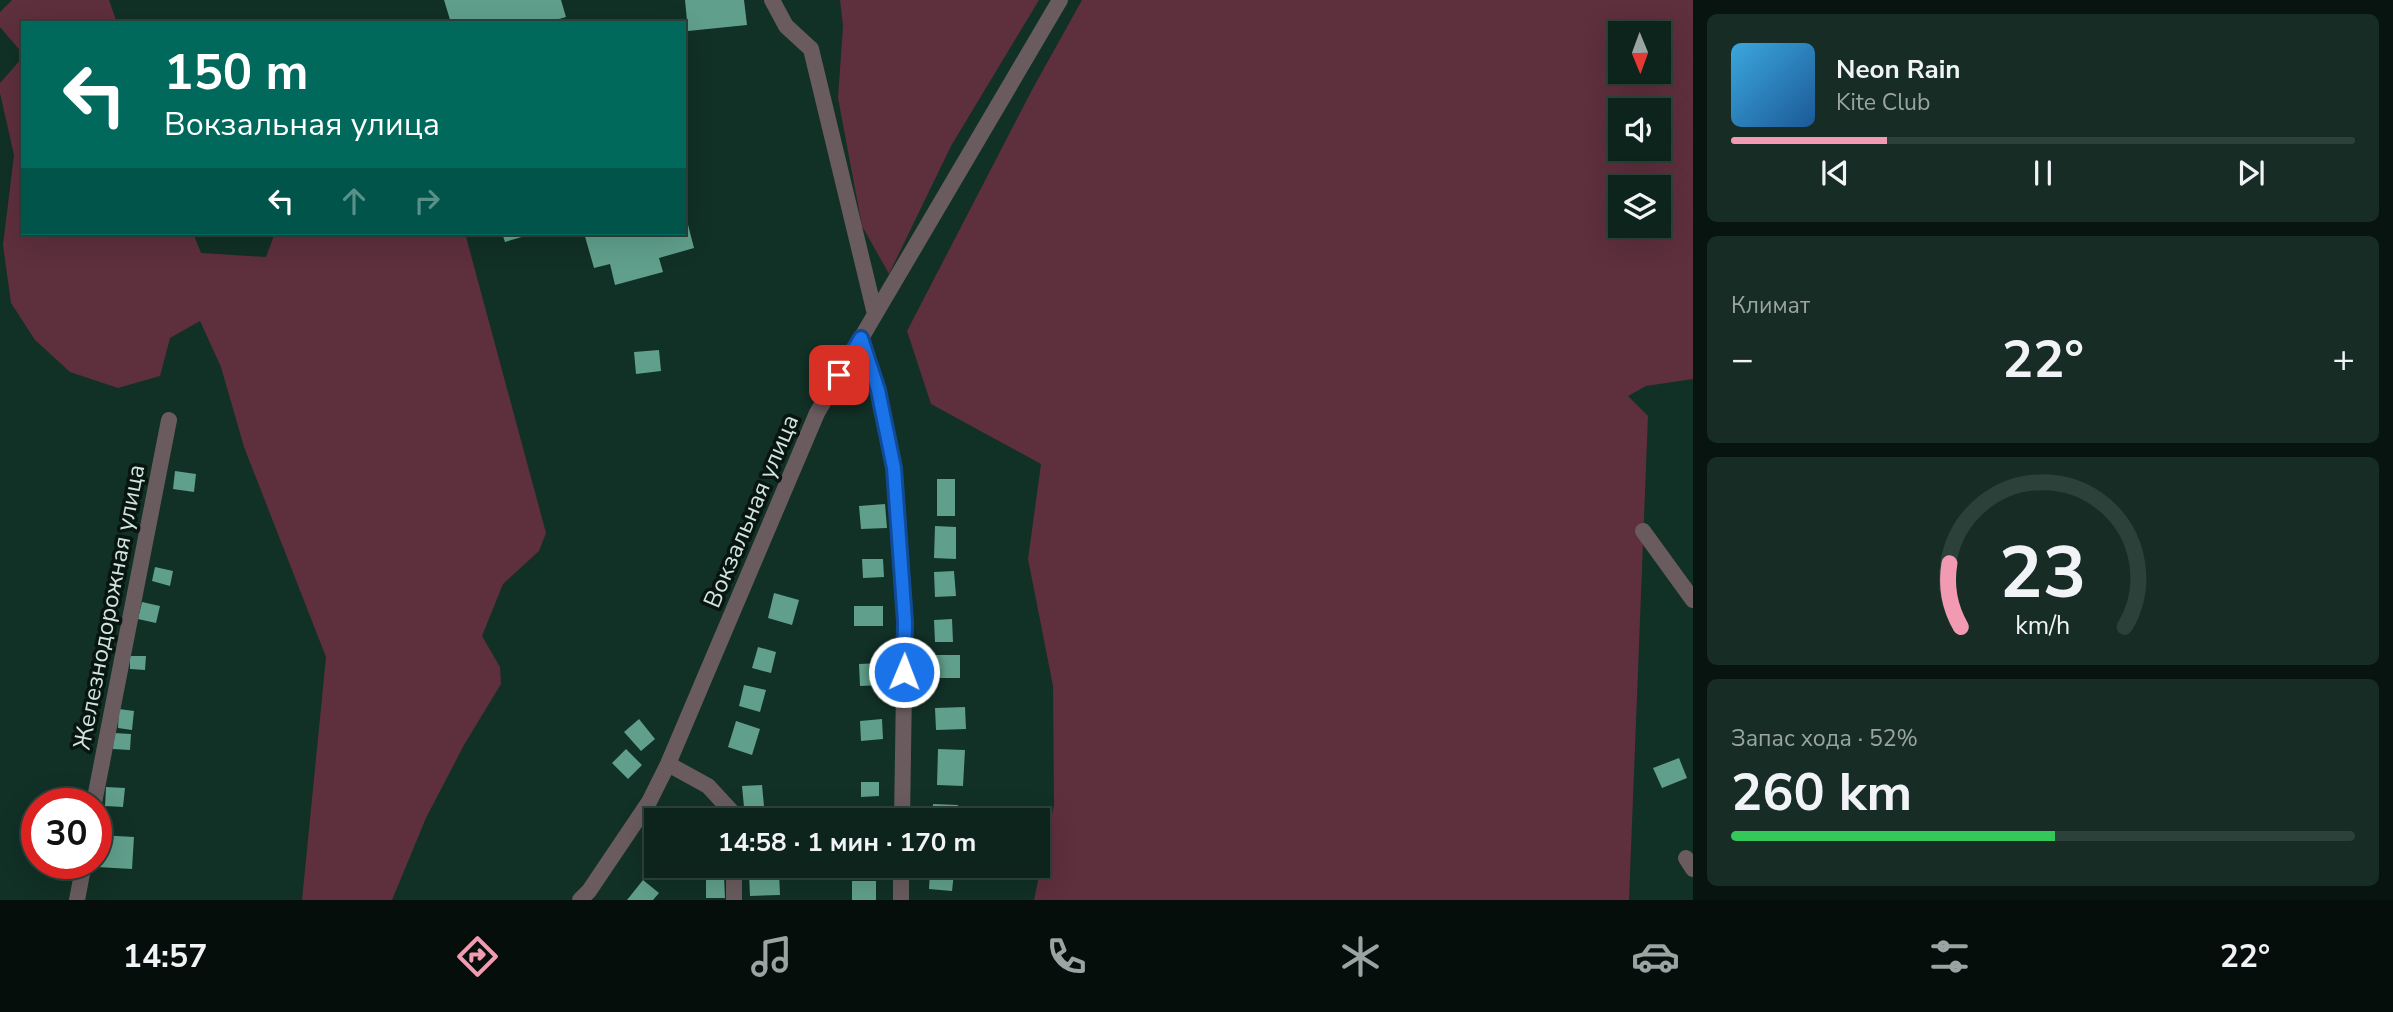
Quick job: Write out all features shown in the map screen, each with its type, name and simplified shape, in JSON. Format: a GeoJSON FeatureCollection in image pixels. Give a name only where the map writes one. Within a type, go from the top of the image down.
{"type":"FeatureCollection","features":[{"type":"Feature","properties":{"kind":"street"},"geometry":{"type":"LineString","coordinates":[[772,0],[786,26],[811,48],[875,314]]}},
{"type":"Feature","properties":{"kind":"street","name":"Вокзальная улица"},"geometry":{"type":"LineString","coordinates":[[580,900],[589,891],[649,802],[668,764],[817,412],[1060,0]]}},
{"type":"Feature","properties":{"kind":"street"},"geometry":{"type":"LineString","coordinates":[[861,338],[878,390],[894,468],[905,622],[902,808]]}},
{"type":"Feature","properties":{"kind":"street","name":"Железнодорожная улица"},"geometry":{"type":"LineString","coordinates":[[97,788],[169,420]]}},
{"type":"Feature","properties":{"kind":"street"},"geometry":{"type":"LineString","coordinates":[[1643,531],[1693,600]]}},
{"type":"Feature","properties":{"kind":"street"},"geometry":{"type":"LineString","coordinates":[[668,764],[708,786],[728,808]]}},
{"type":"Feature","properties":{"kind":"street"},"geometry":{"type":"LineString","coordinates":[[734,878],[734,900]]}},
{"type":"Feature","properties":{"kind":"street"},"geometry":{"type":"LineString","coordinates":[[901,878],[901,900]]}},
{"type":"Feature","properties":{"kind":"street"},"geometry":{"type":"LineString","coordinates":[[77,900],[81,879]]}},
{"type":"Feature","properties":{"kind":"shaded area"},"geometry":{"type":"Polygon","coordinates":[[[12,0],[109,0],[116,21],[21,21],[21,52],[0,27],[0,12],[12,0]]]}},
{"type":"Feature","properties":{"kind":"shaded area"},"geometry":{"type":"Polygon","coordinates":[[[840,0],[1039,0],[951,146],[889,274],[862,226],[838,98],[843,26],[840,0]]]}},
{"type":"Feature","properties":{"kind":"shaded area"},"geometry":{"type":"Polygon","coordinates":[[[1082,0],[1693,0],[1693,379],[1646,386],[1628,396],[1648,416],[1629,900],[1034,900],[1039,878],[1050,878],[1050,824],[1054,805],[1053,686],[1028,559],[1041,464],[931,404],[907,331],[1033,88],[1082,0]]]}},
{"type":"Feature","properties":{"kind":"shaded area"},"geometry":{"type":"Polygon","coordinates":[[[21,59],[21,235],[194,235],[201,253],[266,257],[274,235],[466,235],[546,533],[539,551],[503,584],[482,636],[500,667],[501,684],[464,745],[426,818],[392,900],[302,900],[326,657],[244,447],[221,367],[200,321],[170,338],[160,376],[118,388],[70,372],[35,340],[11,303],[3,245],[14,155],[0,83],[21,59]]]}},
{"type":"Feature","properties":{"kind":"building"},"geometry":{"type":"Polygon","coordinates":[[[444,0],[561,0],[566,17],[552,21],[450,21],[444,0]]]}},
{"type":"Feature","properties":{"kind":"building"},"geometry":{"type":"Polygon","coordinates":[[[685,0],[744,0],[747,25],[688,31],[685,0]]]}},
{"type":"Feature","properties":{"kind":"building"},"geometry":{"type":"Polygon","coordinates":[[[686,217],[694,248],[659,258],[663,272],[615,285],[610,264],[594,268],[585,235],[686,235],[686,217]]]}},
{"type":"Feature","properties":{"kind":"building"},"geometry":{"type":"Polygon","coordinates":[[[503,235],[525,236],[505,242],[503,235]]]}},
{"type":"Feature","properties":{"kind":"building"},"geometry":{"type":"Polygon","coordinates":[[[659,350],[661,371],[636,374],[634,352],[659,350]]]}},
{"type":"Feature","properties":{"kind":"building"},"geometry":{"type":"Polygon","coordinates":[[[175,471],[196,474],[194,492],[173,489],[175,471]]]}},
{"type":"Feature","properties":{"kind":"building"},"geometry":{"type":"Polygon","coordinates":[[[937,479],[955,479],[955,516],[937,516],[937,479]]]}},
{"type":"Feature","properties":{"kind":"building"},"geometry":{"type":"Polygon","coordinates":[[[885,504],[887,528],[861,529],[859,506],[885,504]]]}},
{"type":"Feature","properties":{"kind":"building"},"geometry":{"type":"Polygon","coordinates":[[[935,526],[956,527],[956,559],[934,558],[935,526]]]}},
{"type":"Feature","properties":{"kind":"building"},"geometry":{"type":"Polygon","coordinates":[[[862,559],[883,559],[884,577],[863,578],[862,559]]]}},
{"type":"Feature","properties":{"kind":"building"},"geometry":{"type":"Polygon","coordinates":[[[155,567],[173,571],[170,586],[152,581],[155,567]]]}},
{"type":"Feature","properties":{"kind":"building"},"geometry":{"type":"Polygon","coordinates":[[[954,571],[956,596],[935,597],[934,572],[954,571]]]}},
{"type":"Feature","properties":{"kind":"building"},"geometry":{"type":"Polygon","coordinates":[[[774,593],[799,600],[792,625],[768,618],[774,593]]]}},
{"type":"Feature","properties":{"kind":"building"},"geometry":{"type":"Polygon","coordinates":[[[142,602],[160,606],[156,623],[138,619],[142,602]]]}},
{"type":"Feature","properties":{"kind":"building"},"geometry":{"type":"Polygon","coordinates":[[[854,606],[883,606],[883,626],[854,626],[854,606]]]}},
{"type":"Feature","properties":{"kind":"building"},"geometry":{"type":"Polygon","coordinates":[[[952,619],[953,642],[935,642],[934,620],[952,619]]]}},
{"type":"Feature","properties":{"kind":"building"},"geometry":{"type":"Polygon","coordinates":[[[758,647],[776,652],[771,673],[752,668],[758,647]]]}},
{"type":"Feature","properties":{"kind":"building"},"geometry":{"type":"Polygon","coordinates":[[[934,655],[960,655],[960,678],[934,678],[934,655]]]}},
{"type":"Feature","properties":{"kind":"building"},"geometry":{"type":"Polygon","coordinates":[[[130,656],[146,656],[145,670],[130,669],[130,656]]]}},
{"type":"Feature","properties":{"kind":"building"},"geometry":{"type":"Polygon","coordinates":[[[881,663],[882,685],[860,686],[859,664],[881,663]]]}},
{"type":"Feature","properties":{"kind":"building"},"geometry":{"type":"Polygon","coordinates":[[[744,685],[766,690],[760,712],[739,706],[744,685]]]}},
{"type":"Feature","properties":{"kind":"building"},"geometry":{"type":"Polygon","coordinates":[[[965,707],[966,729],[936,730],[935,708],[965,707]]]}},
{"type":"Feature","properties":{"kind":"building"},"geometry":{"type":"Polygon","coordinates":[[[119,709],[134,711],[132,730],[118,728],[119,709]]]}},
{"type":"Feature","properties":{"kind":"building"},"geometry":{"type":"Polygon","coordinates":[[[639,719],[655,739],[641,751],[624,732],[639,719]]]}},
{"type":"Feature","properties":{"kind":"building"},"geometry":{"type":"Polygon","coordinates":[[[882,719],[883,739],[861,741],[860,721],[882,719]]]}},
{"type":"Feature","properties":{"kind":"building"},"geometry":{"type":"Polygon","coordinates":[[[736,721],[760,729],[752,755],[728,747],[736,721]]]}},
{"type":"Feature","properties":{"kind":"building"},"geometry":{"type":"Polygon","coordinates":[[[114,733],[131,734],[130,750],[113,749],[114,733]]]}},
{"type":"Feature","properties":{"kind":"building"},"geometry":{"type":"Polygon","coordinates":[[[626,749],[642,765],[628,779],[612,763],[626,749]]]}},
{"type":"Feature","properties":{"kind":"building"},"geometry":{"type":"Polygon","coordinates":[[[938,749],[965,750],[963,786],[937,785],[938,749]]]}},
{"type":"Feature","properties":{"kind":"building"},"geometry":{"type":"Polygon","coordinates":[[[1679,758],[1687,778],[1662,788],[1653,768],[1679,758]]]}},
{"type":"Feature","properties":{"kind":"building"},"geometry":{"type":"Polygon","coordinates":[[[861,782],[879,782],[879,796],[861,797],[861,782]]]}},
{"type":"Feature","properties":{"kind":"building"},"geometry":{"type":"Polygon","coordinates":[[[762,785],[764,806],[744,807],[742,786],[762,785]]]}},
{"type":"Feature","properties":{"kind":"building"},"geometry":{"type":"Polygon","coordinates":[[[106,787],[125,788],[123,807],[112,806],[112,788],[106,787]]]}},
{"type":"Feature","properties":{"kind":"building"},"geometry":{"type":"Polygon","coordinates":[[[933,804],[958,805],[958,808],[933,808],[933,804]]]}},
{"type":"Feature","properties":{"kind":"building"},"geometry":{"type":"Polygon","coordinates":[[[112,836],[134,837],[132,869],[112,868],[112,836]]]}},
{"type":"Feature","properties":{"kind":"building"},"geometry":{"type":"Polygon","coordinates":[[[706,878],[724,878],[725,898],[706,898],[706,878]]]}},
{"type":"Feature","properties":{"kind":"building"},"geometry":{"type":"Polygon","coordinates":[[[749,878],[779,878],[780,895],[750,896],[749,878]]]}},
{"type":"Feature","properties":{"kind":"building"},"geometry":{"type":"Polygon","coordinates":[[[930,878],[953,878],[952,891],[929,889],[930,878]]]}},
{"type":"Feature","properties":{"kind":"building"},"geometry":{"type":"Polygon","coordinates":[[[643,880],[659,893],[653,900],[627,900],[643,880]]]}},
{"type":"Feature","properties":{"kind":"building"},"geometry":{"type":"Polygon","coordinates":[[[852,881],[876,881],[876,900],[852,900],[852,881]]]}},
{"type":"Feature","properties":{"kind":"route"},"geometry":{"type":"LineString","coordinates":[[839,375],[861,338],[878,390],[894,468],[905,622],[904,672]]}}]}
